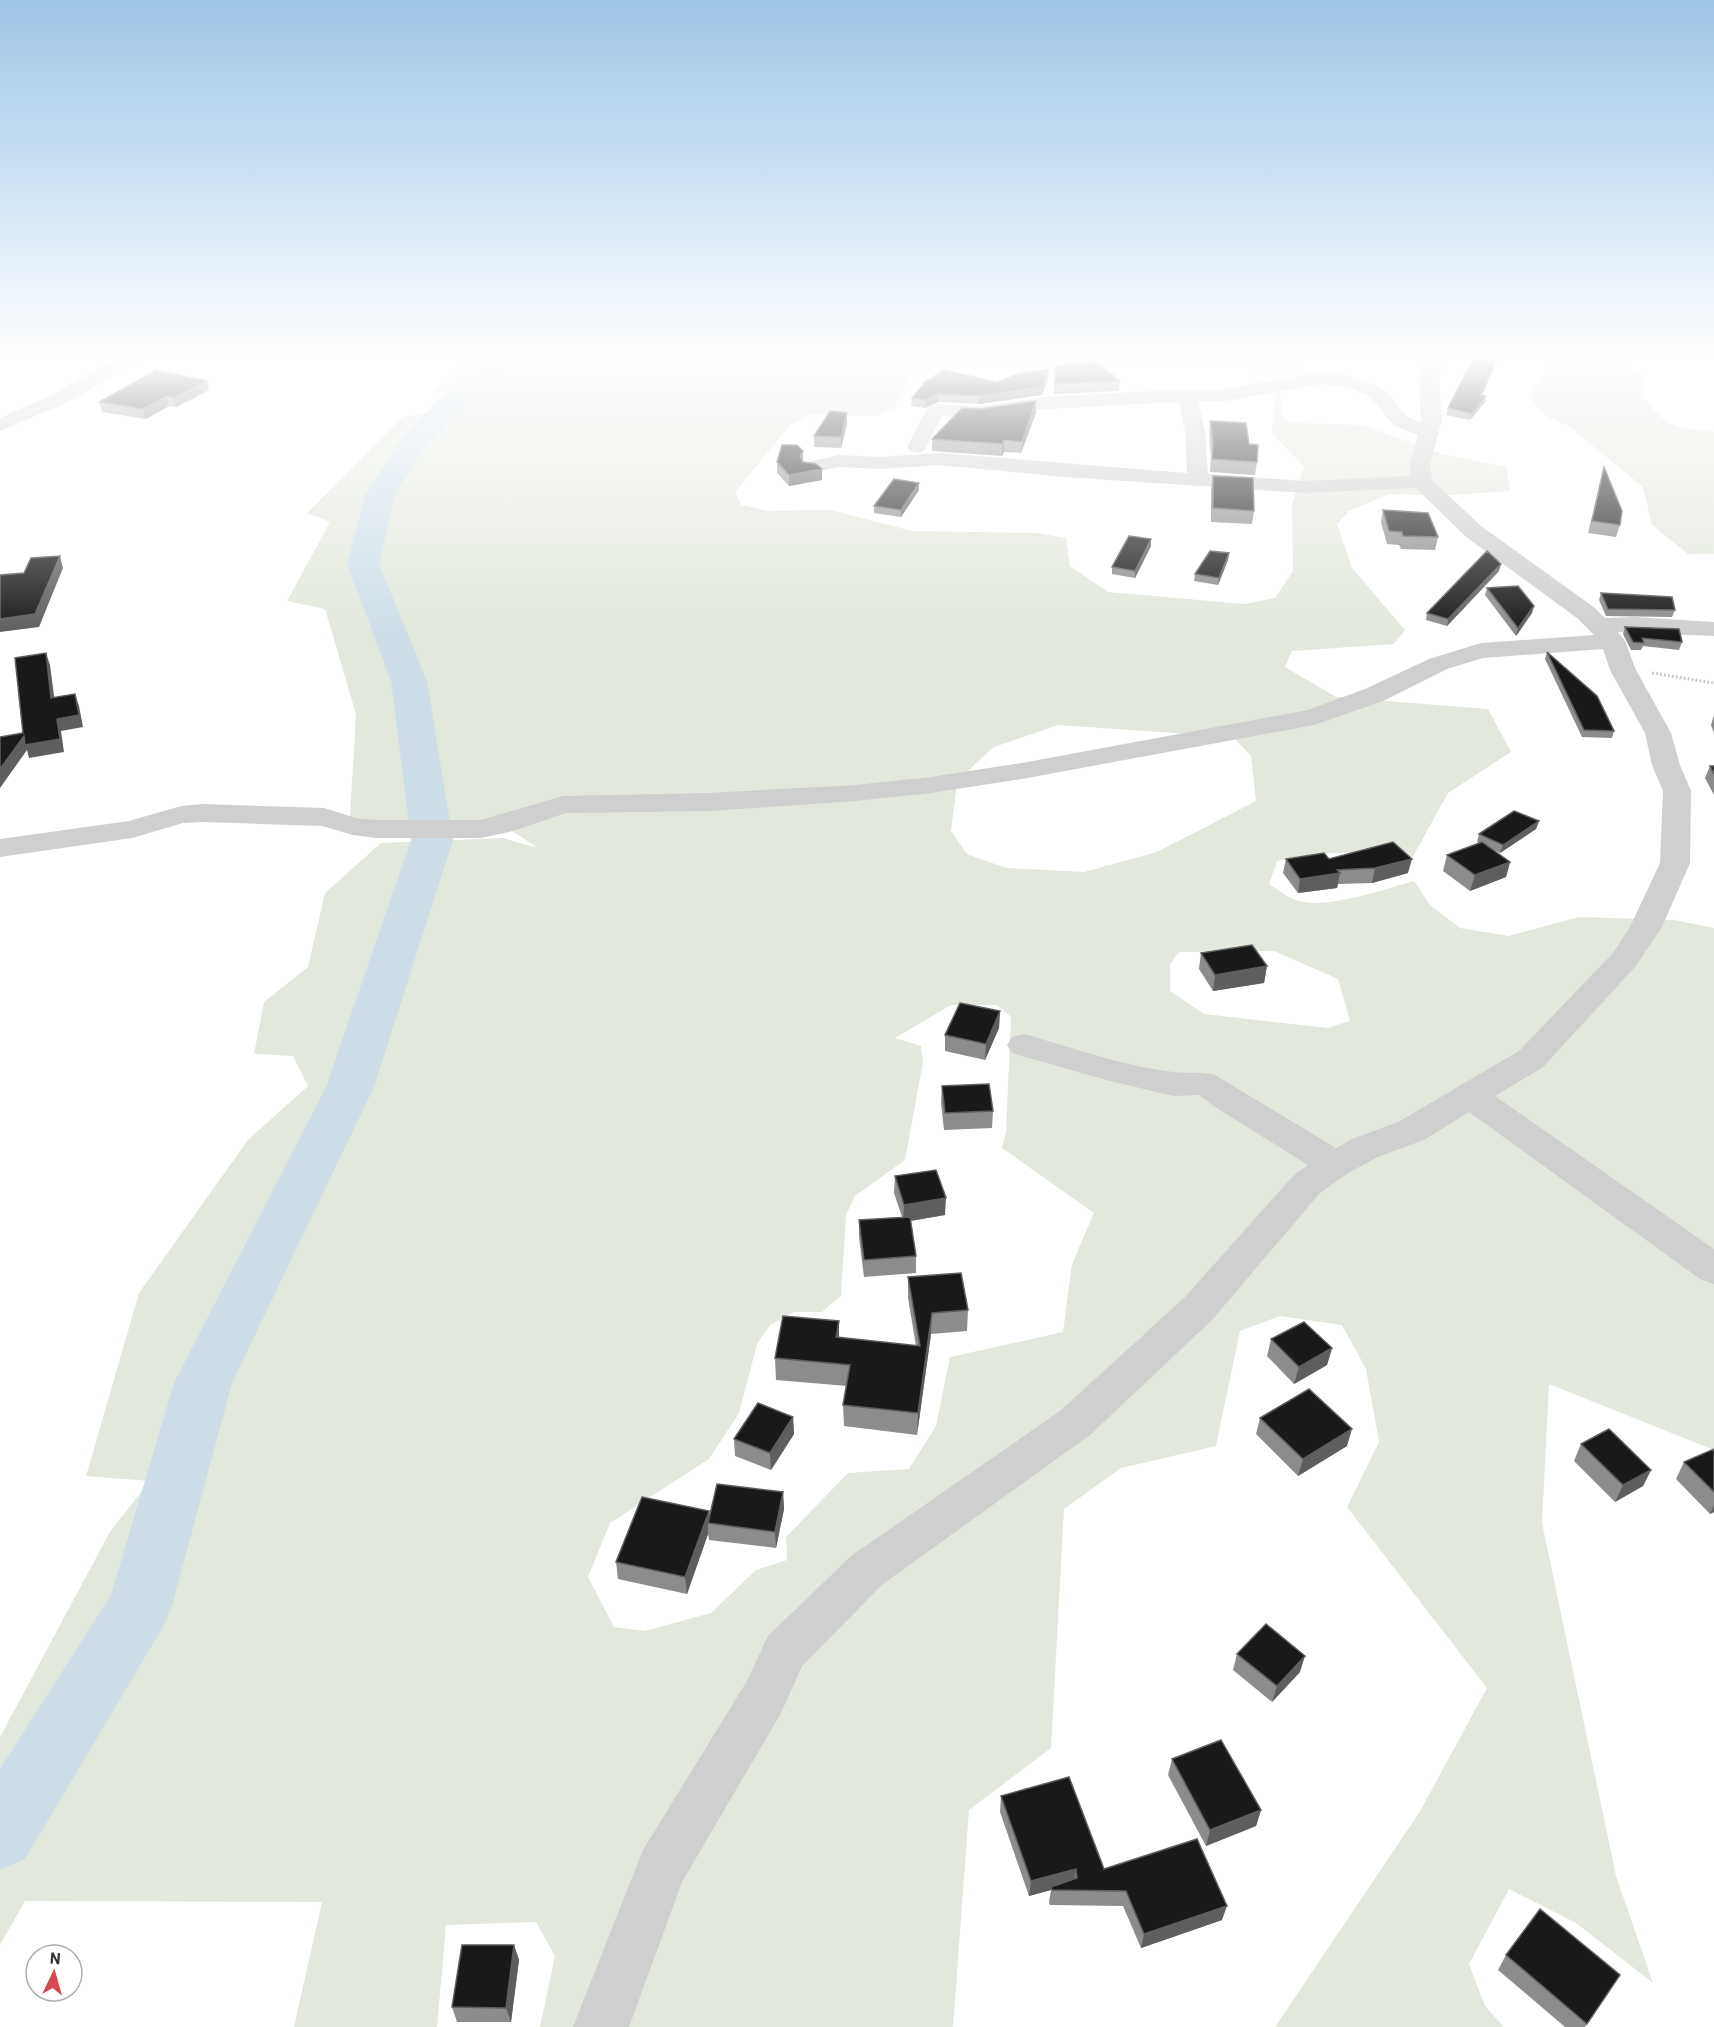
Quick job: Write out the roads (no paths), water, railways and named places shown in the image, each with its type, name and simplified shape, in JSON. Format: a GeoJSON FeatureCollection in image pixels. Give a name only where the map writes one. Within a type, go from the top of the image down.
{"type":"FeatureCollection","features":[{"type":"Feature","properties":{"kind":"street"},"geometry":{"type":"LineString","coordinates":[[1196,448],[1198,480]]}},
{"type":"Feature","properties":{"kind":"street"},"geometry":{"type":"LineString","coordinates":[[601,2027],[662,1869],[764,1698],[785,1651],[867,1570],[1075,1423],[1198,1309],[1306,1185],[1335,1164],[1365,1148],[1410,1131],[1531,1059],[1624,960],[1646,927],[1675,863],[1677,791],[1666,765],[1658,734],[1612,646],[1586,612],[1473,531],[1422,482],[1420,464],[1424,448]]}},
{"type":"Feature","properties":{"kind":"street"},"geometry":{"type":"LineString","coordinates":[[812,467],[838,461],[880,463],[940,459],[1304,487],[1335,487],[1385,481],[1422,482]]}},
{"type":"Feature","properties":{"kind":"street"},"geometry":{"type":"LineString","coordinates":[[0,848],[132,829],[181,815],[202,813],[324,817],[353,826],[376,829],[481,829],[513,822],[563,805],[709,802],[856,793],[931,784],[1022,771],[1314,717],[1374,695],[1438,664],[1481,651],[1612,646],[1635,624],[1714,628]]}},
{"type":"Feature","properties":{"kind":"street"},"geometry":{"type":"LineString","coordinates":[[1024,1045],[1110,1070],[1174,1084],[1203,1083],[1335,1164]]}},
{"type":"Feature","properties":{"kind":"street"},"geometry":{"type":"LineString","coordinates":[[1470,1095],[1714,1269]]}},
{"type":"Feature","properties":{"kind":"waterway"},"geometry":{"type":"LineString","coordinates":[[0,1834],[140,1606],[203,1383],[350,1087],[432,840],[409,681],[363,564],[380,495],[410,448]]}}]}
